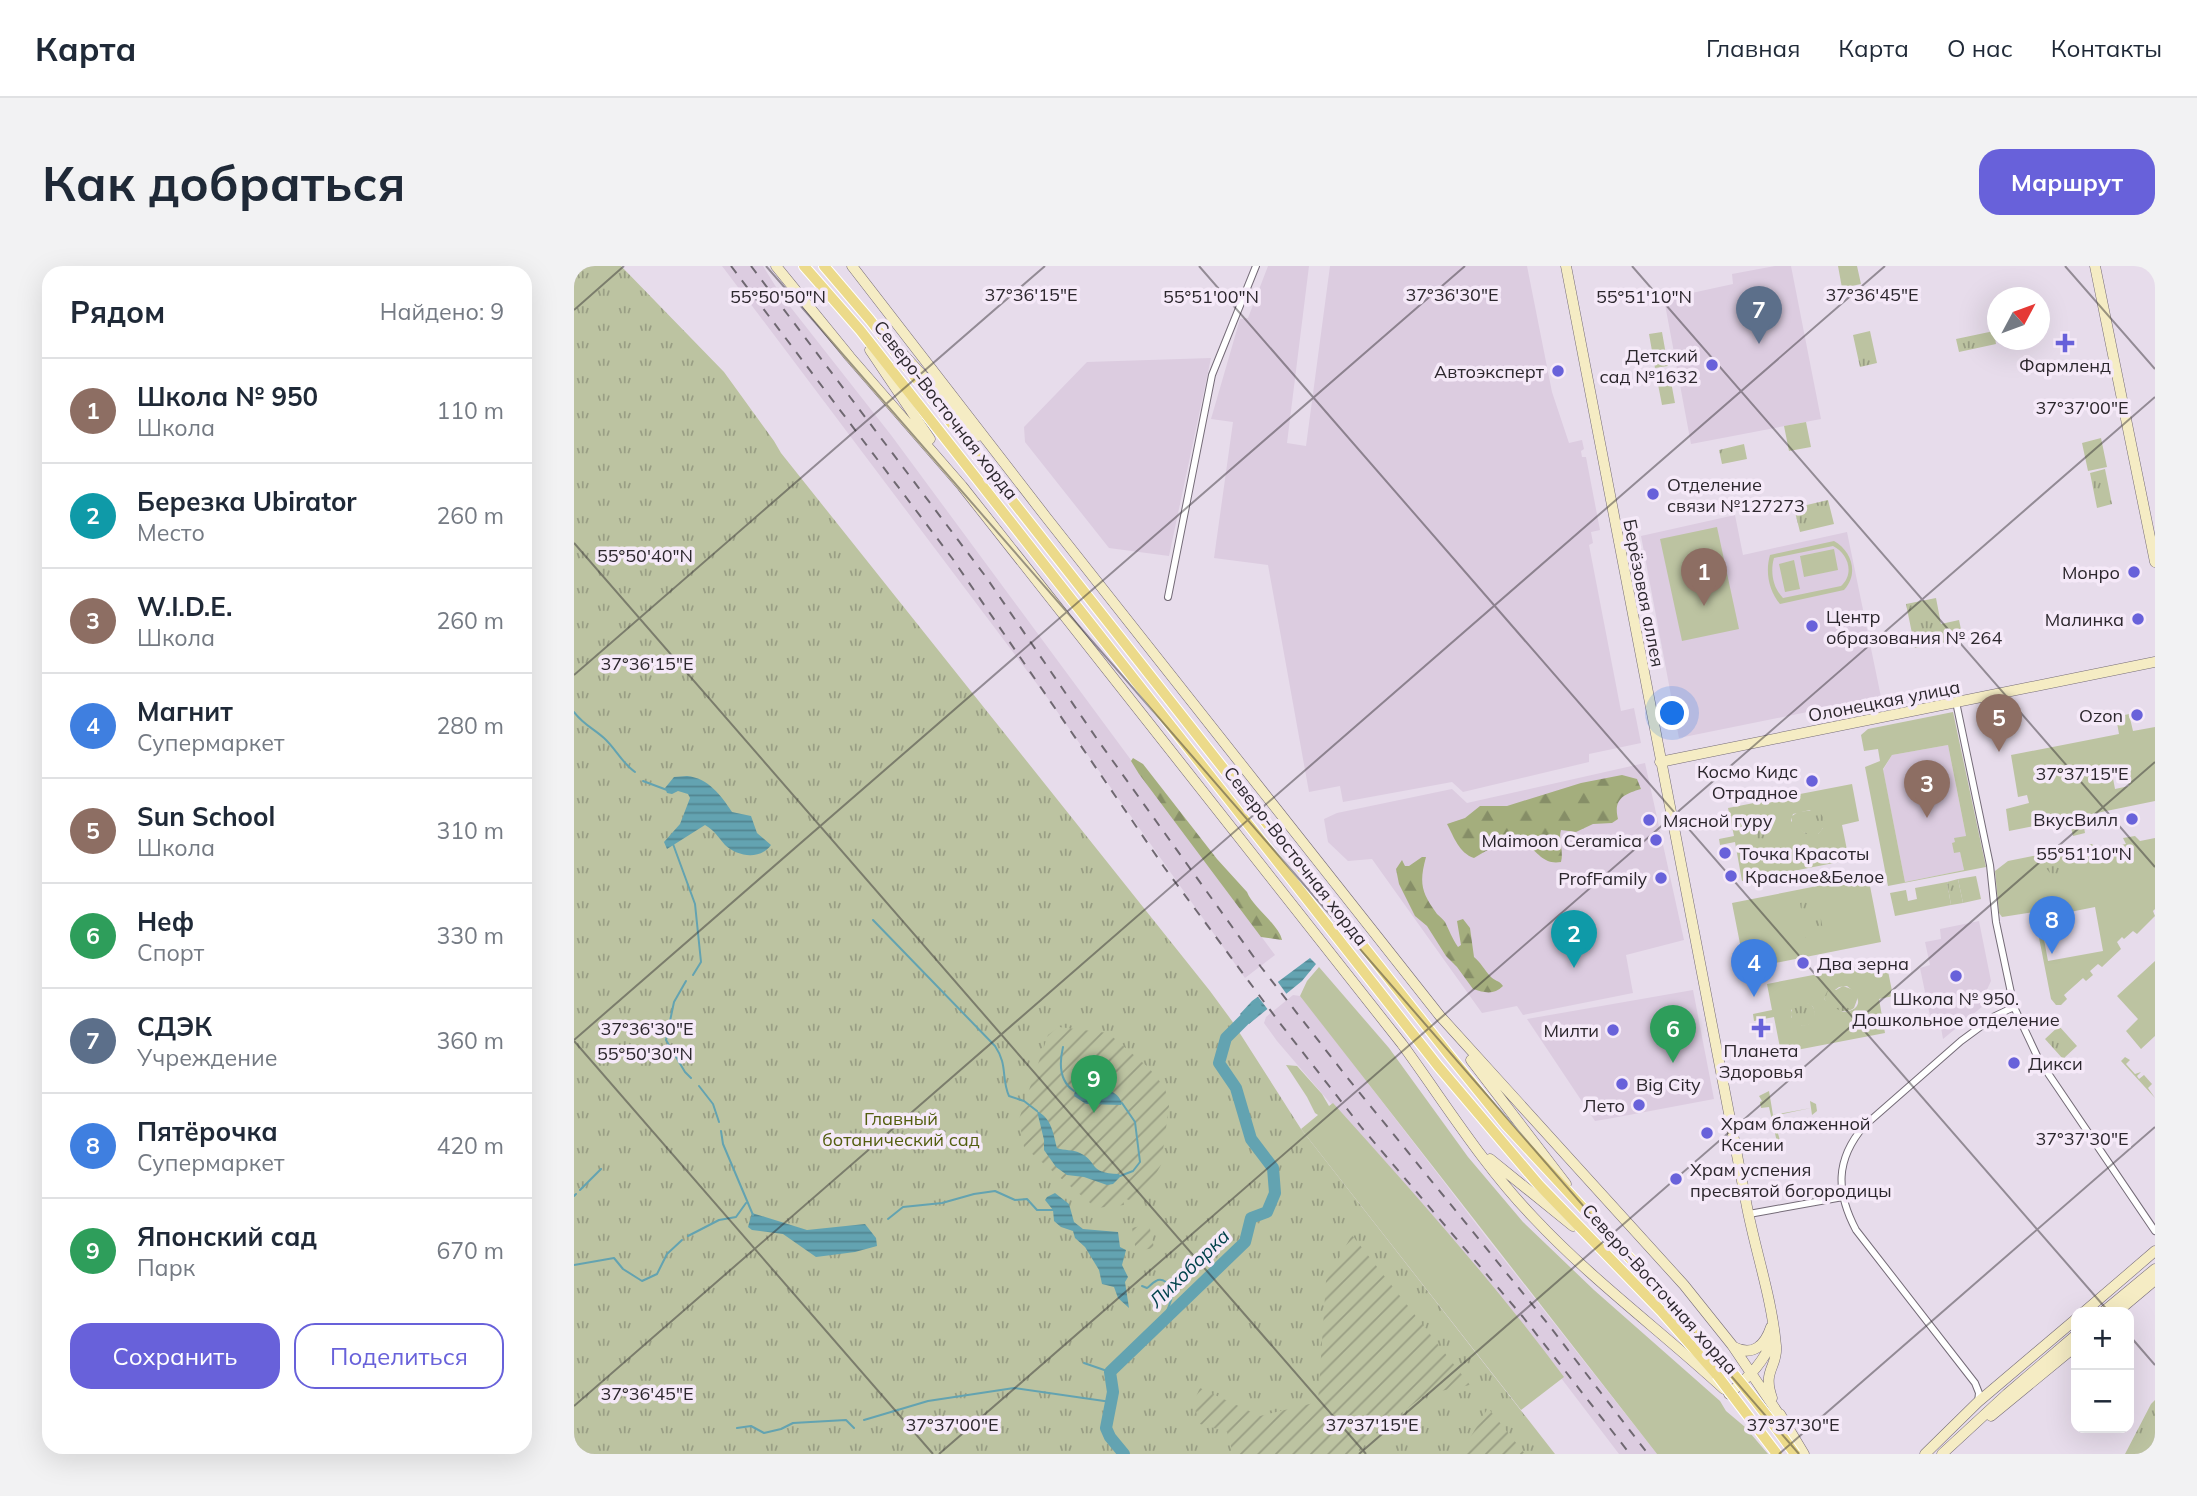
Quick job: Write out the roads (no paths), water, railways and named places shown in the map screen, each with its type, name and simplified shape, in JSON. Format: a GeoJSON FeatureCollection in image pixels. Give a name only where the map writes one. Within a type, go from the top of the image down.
{"type":"FeatureCollection","features":[{"type":"Feature","properties":{"kind":"main road"},"geometry":{"type":"LineString","coordinates":[[776,266],[850,358],[962,486],[1402,1044],[1460,1128],[1502,1182],[1563,1248],[1732,1397],[1782,1454]]}},
{"type":"Feature","properties":{"kind":"main road","name":"Северо-Восточная хорда"},"geometry":{"type":"LineString","coordinates":[[804,266],[844,311],[1495,1134],[1695,1348],[1777,1454]]}},
{"type":"Feature","properties":{"kind":"main road","name":"Северо-Восточная хорда"},"geometry":{"type":"LineString","coordinates":[[824,266],[870,320],[1506,1125],[1716,1350],[1795,1454]]}},
{"type":"Feature","properties":{"kind":"main road"},"geometry":{"type":"LineString","coordinates":[[851,266],[1440,1016],[1592,1219]]}},
{"type":"Feature","properties":{"kind":"main road","name":"Берёзовая аллея"},"geometry":{"type":"LineString","coordinates":[[1566,266],[1749,1214],[1773,1323],[1777,1353],[1769,1373],[1768,1387],[1782,1419],[1804,1454]]}},
{"type":"Feature","properties":{"kind":"main road"},"geometry":{"type":"LineString","coordinates":[[2095,266],[2155,562]]}},
{"type":"Feature","properties":{"kind":"main road"},"geometry":{"type":"LineString","coordinates":[[844,311],[962,486]]}},
{"type":"Feature","properties":{"kind":"main road"},"geometry":{"type":"LineString","coordinates":[[870,320],[1012,473]]}},
{"type":"Feature","properties":{"kind":"main road","name":"Олонецкая улица"},"geometry":{"type":"LineString","coordinates":[[1661,762],[2155,662]]}},
{"type":"Feature","properties":{"kind":"main road"},"geometry":{"type":"LineString","coordinates":[[1440,1016],[1653,1249],[1732,1345],[1782,1419]]}},
{"type":"Feature","properties":{"kind":"main road"},"geometry":{"type":"LineString","coordinates":[[1460,1128],[1495,1164],[1594,1241]]}},
{"type":"Feature","properties":{"kind":"main road"},"geometry":{"type":"LineString","coordinates":[[2090,1307],[2155,1251]]}},
{"type":"Feature","properties":{"kind":"main road"},"geometry":{"type":"LineString","coordinates":[[2109,1307],[2155,1269]]}},
{"type":"Feature","properties":{"kind":"main road"},"geometry":{"type":"LineString","coordinates":[[2123,1307],[2155,1280]]}},
{"type":"Feature","properties":{"kind":"main road"},"geometry":{"type":"LineString","coordinates":[[1732,1345],[1744,1351],[1757,1349],[1768,1337],[1773,1323]]}},
{"type":"Feature","properties":{"kind":"main road"},"geometry":{"type":"LineString","coordinates":[[1925,1454],[1978,1402],[2071,1323]]}},
{"type":"Feature","properties":{"kind":"main road"},"geometry":{"type":"LineString","coordinates":[[1754,1378],[1775,1337]]}},
{"type":"Feature","properties":{"kind":"main road"},"geometry":{"type":"LineString","coordinates":[[1943,1454],[2071,1339]]}},
{"type":"Feature","properties":{"kind":"main road"},"geometry":{"type":"LineString","coordinates":[[1943,1454],[2071,1350]]}},
{"type":"Feature","properties":{"kind":"main road"},"geometry":{"type":"LineString","coordinates":[[1732,1397],[1773,1362]]}},
{"type":"Feature","properties":{"kind":"street"},"geometry":{"type":"LineString","coordinates":[[1168,597],[1212,375],[1256,266]]}},
{"type":"Feature","properties":{"kind":"street"},"geometry":{"type":"LineString","coordinates":[[1956,702],[1990,865],[1996,922],[2014,1007],[2039,1060],[2155,1231]]}},
{"type":"Feature","properties":{"kind":"street"},"geometry":{"type":"LineString","coordinates":[[1978,1402],[1979,1393],[1975,1383],[1856,1230],[1846,1211],[1841,1178],[1844,1157],[1850,1142],[1864,1126],[1961,1041],[1995,1016],[2014,1007]]}},
{"type":"Feature","properties":{"kind":"street"},"geometry":{"type":"LineString","coordinates":[[1749,1214],[1843,1197]]}},
{"type":"Feature","properties":{"kind":"water"},"geometry":{"type":"Polygon","coordinates":[[[687,776],[708,784],[732,812],[751,816],[757,833],[771,845],[755,855],[742,854],[730,849],[705,825],[667,849],[664,842],[680,824],[690,798],[688,794],[678,791],[667,793],[665,788],[674,777],[687,776]]]}},
{"type":"Feature","properties":{"kind":"water"},"geometry":{"type":"Polygon","coordinates":[[[1310,958],[1316,964],[1302,981],[1249,1024],[1240,1014],[1252,1001],[1310,958]]]}},
{"type":"Feature","properties":{"kind":"water"},"geometry":{"type":"Polygon","coordinates":[[[1075,1090],[1109,1091],[1119,1097],[1122,1103],[1086,1104],[1074,1096],[1075,1090]]]}},
{"type":"Feature","properties":{"kind":"water"},"geometry":{"type":"Polygon","coordinates":[[[1037,1111],[1049,1122],[1057,1148],[1080,1153],[1102,1172],[1119,1174],[1120,1177],[1113,1184],[1107,1185],[1084,1177],[1067,1175],[1056,1167],[1044,1150],[1037,1111]]]}},
{"type":"Feature","properties":{"kind":"water"},"geometry":{"type":"Polygon","coordinates":[[[1055,1193],[1069,1204],[1074,1222],[1083,1229],[1118,1232],[1120,1247],[1126,1250],[1122,1265],[1128,1277],[1125,1282],[1129,1308],[1118,1298],[1114,1287],[1102,1284],[1099,1270],[1085,1247],[1075,1238],[1073,1231],[1054,1221],[1053,1210],[1045,1200],[1055,1193]]]}},
{"type":"Feature","properties":{"kind":"water"},"geometry":{"type":"Polygon","coordinates":[[[752,1213],[807,1230],[865,1224],[876,1238],[877,1246],[816,1257],[783,1234],[752,1230],[748,1227],[752,1213]]]}},
{"type":"Feature","properties":{"kind":"waterway"},"geometry":{"type":"LineString","coordinates":[[574,712],[604,738],[635,772]]}},
{"type":"Feature","properties":{"kind":"waterway"},"geometry":{"type":"LineString","coordinates":[[643,781],[667,790]]}},
{"type":"Feature","properties":{"kind":"waterway"},"geometry":{"type":"LineString","coordinates":[[673,844],[695,904],[701,962],[693,975]]}},
{"type":"Feature","properties":{"kind":"waterway"},"geometry":{"type":"LineString","coordinates":[[873,920],[995,1046],[1002,1059],[1009,1096],[1024,1101],[1037,1111]]}},
{"type":"Feature","properties":{"kind":"waterway"},"geometry":{"type":"LineString","coordinates":[[686,981],[674,1002],[666,1040],[691,1078]]}},
{"type":"Feature","properties":{"kind":"waterway","name":"Лихоборка"},"geometry":{"type":"LineString","coordinates":[[1124,1454],[1106,1428],[1113,1392],[1110,1372],[1245,1242],[1251,1218],[1267,1212],[1275,1193],[1273,1168],[1251,1139],[1236,1088],[1219,1063],[1226,1038],[1256,1008]]}},
{"type":"Feature","properties":{"kind":"waterway"},"geometry":{"type":"LineString","coordinates":[[1063,1047],[1061,1072],[1065,1082],[1074,1091]]}},
{"type":"Feature","properties":{"kind":"waterway"},"geometry":{"type":"LineString","coordinates":[[699,1086],[713,1104],[719,1122]]}},
{"type":"Feature","properties":{"kind":"waterway"},"geometry":{"type":"LineString","coordinates":[[1120,1176],[1133,1171],[1140,1162],[1135,1122],[1122,1103]]}},
{"type":"Feature","properties":{"kind":"waterway"},"geometry":{"type":"LineString","coordinates":[[721,1131],[723,1144],[753,1215]]}},
{"type":"Feature","properties":{"kind":"waterway"},"geometry":{"type":"LineString","coordinates":[[580,1190],[601,1169]]}},
{"type":"Feature","properties":{"kind":"waterway"},"geometry":{"type":"LineString","coordinates":[[888,1219],[903,1207],[942,1203],[995,1191],[1015,1200],[1027,1199],[1037,1210],[1053,1210]]}},
{"type":"Feature","properties":{"kind":"waterway"},"geometry":{"type":"LineString","coordinates":[[688,1236],[719,1220],[736,1217],[746,1203]]}},
{"type":"Feature","properties":{"kind":"waterway"},"geometry":{"type":"LineString","coordinates":[[574,1265],[614,1258],[623,1269],[642,1281],[657,1274],[667,1254],[682,1240]]}},
{"type":"Feature","properties":{"kind":"waterway"},"geometry":{"type":"LineString","coordinates":[[1142,1286],[1147,1288],[1160,1280],[1170,1285],[1172,1294],[1164,1318]]}},
{"type":"Feature","properties":{"kind":"waterway"},"geometry":{"type":"LineString","coordinates":[[1084,1363],[1110,1372]]}},
{"type":"Feature","properties":{"kind":"waterway"},"geometry":{"type":"LineString","coordinates":[[864,1420],[928,1401],[1014,1388],[1111,1402]]}},
{"type":"Feature","properties":{"kind":"waterway"},"geometry":{"type":"LineString","coordinates":[[737,1428],[751,1426],[764,1433],[793,1423],[846,1420],[854,1428]]}},
{"type":"Feature","properties":{"kind":"railway"},"geometry":{"type":"LineString","coordinates":[[731,266],[952,558],[1164,867],[1279,1022],[1362,1128],[1523,1317],[1630,1454]]}},
{"type":"Feature","properties":{"kind":"railway"},"geometry":{"type":"LineString","coordinates":[[751,266],[986,577],[1097,739],[1261,967],[1548,1324],[1648,1454]]}},
{"type":"Feature","properties":{"kind":"place","name":"Фармленд"},"geometry":{"type":"Point","coordinates":[2065,343]}},
{"type":"Feature","properties":{"kind":"place","name":"СДЭК"},"geometry":{"type":"Point","coordinates":[1759,344]}},
{"type":"Feature","properties":{"kind":"place","name":"Детский сад №1632"},"geometry":{"type":"Point","coordinates":[1712,365]}},
{"type":"Feature","properties":{"kind":"place","name":"Автоэксперт"},"geometry":{"type":"Point","coordinates":[1558,371]}},
{"type":"Feature","properties":{"kind":"place","name":"Отделение связи №127273"},"geometry":{"type":"Point","coordinates":[1653,494]}},
{"type":"Feature","properties":{"kind":"place","name":"Монро"},"geometry":{"type":"Point","coordinates":[2134,572]}},
{"type":"Feature","properties":{"kind":"place","name":"Школа № 950"},"geometry":{"type":"Point","coordinates":[1704,606]}},
{"type":"Feature","properties":{"kind":"place","name":"Малинка"},"geometry":{"type":"Point","coordinates":[2138,619]}},
{"type":"Feature","properties":{"kind":"place","name":"Центр образования № 264"},"geometry":{"type":"Point","coordinates":[1812,626]}},
{"type":"Feature","properties":{"kind":"place","name":"Ozon"},"geometry":{"type":"Point","coordinates":[2137,715]}},
{"type":"Feature","properties":{"kind":"place","name":"Sun School"},"geometry":{"type":"Point","coordinates":[1999,752]}},
{"type":"Feature","properties":{"kind":"place","name":"Космо Кидс Отрадное"},"geometry":{"type":"Point","coordinates":[1812,781]}},
{"type":"Feature","properties":{"kind":"place","name":"W.I.D.E."},"geometry":{"type":"Point","coordinates":[1927,818]}},
{"type":"Feature","properties":{"kind":"place","name":"ВкусВилл"},"geometry":{"type":"Point","coordinates":[2132,819]}},
{"type":"Feature","properties":{"kind":"place","name":"Мясной гуру"},"geometry":{"type":"Point","coordinates":[1649,820]}},
{"type":"Feature","properties":{"kind":"place","name":"Maimoon Ceramica"},"geometry":{"type":"Point","coordinates":[1656,840]}},
{"type":"Feature","properties":{"kind":"place","name":"Точка Красоты"},"geometry":{"type":"Point","coordinates":[1725,853]}},
{"type":"Feature","properties":{"kind":"place","name":"Красное&Белое"},"geometry":{"type":"Point","coordinates":[1731,876]}},
{"type":"Feature","properties":{"kind":"place","name":"ProfFamily"},"geometry":{"type":"Point","coordinates":[1661,878]}},
{"type":"Feature","properties":{"kind":"place","name":"Пятёрочка"},"geometry":{"type":"Point","coordinates":[2052,954]}},
{"type":"Feature","properties":{"kind":"place","name":"Два зерна"},"geometry":{"type":"Point","coordinates":[1803,963]}},
{"type":"Feature","properties":{"kind":"place","name":"Березка Ubirator"},"geometry":{"type":"Point","coordinates":[1574,968]}},
{"type":"Feature","properties":{"kind":"place","name":"Школа № 950. Дошкольное отделение"},"geometry":{"type":"Point","coordinates":[1956,976]}},
{"type":"Feature","properties":{"kind":"place","name":"Магнит"},"geometry":{"type":"Point","coordinates":[1754,997]}},
{"type":"Feature","properties":{"kind":"place","name":"Планета Здоровья"},"geometry":{"type":"Point","coordinates":[1761,1028]}},
{"type":"Feature","properties":{"kind":"place","name":"Милти"},"geometry":{"type":"Point","coordinates":[1613,1030]}},
{"type":"Feature","properties":{"kind":"place","name":"Неф"},"geometry":{"type":"Point","coordinates":[1673,1063]}},
{"type":"Feature","properties":{"kind":"place","name":"Дикси"},"geometry":{"type":"Point","coordinates":[2014,1063]}},
{"type":"Feature","properties":{"kind":"place","name":"Big City"},"geometry":{"type":"Point","coordinates":[1622,1084]}},
{"type":"Feature","properties":{"kind":"place","name":"Лето"},"geometry":{"type":"Point","coordinates":[1639,1105]}},
{"type":"Feature","properties":{"kind":"place","name":"Японский сад"},"geometry":{"type":"Point","coordinates":[1094,1113]}},
{"type":"Feature","properties":{"kind":"place","name":"Храм блаженной Ксении"},"geometry":{"type":"Point","coordinates":[1707,1133]}},
{"type":"Feature","properties":{"kind":"place","name":"Храм успения пресвятой богородицы"},"geometry":{"type":"Point","coordinates":[1676,1179]}},
{"type":"Feature","properties":{"kind":"park label","name":"Главный ботанический сад"},"geometry":{"type":"Point","coordinates":[901,1128]}}]}
